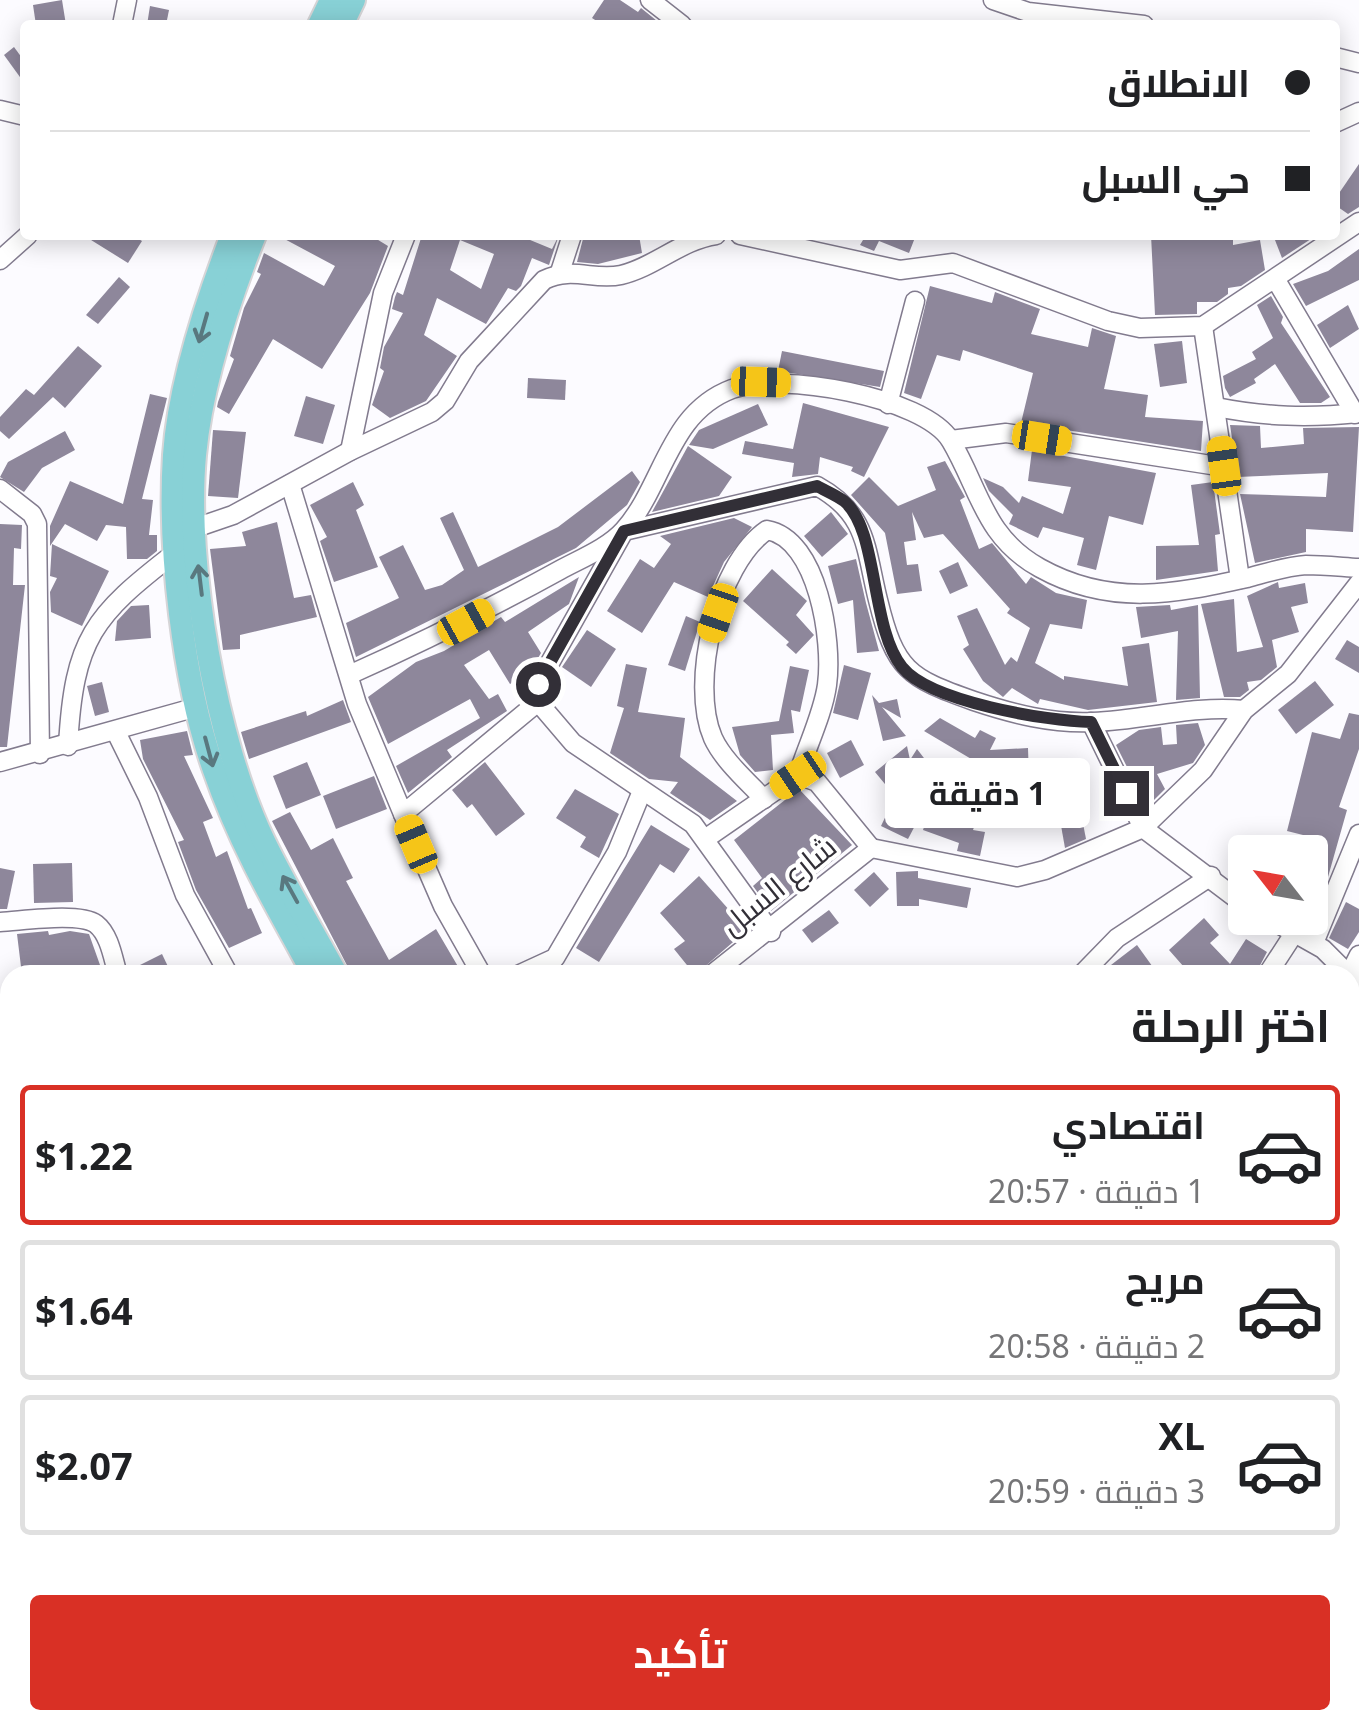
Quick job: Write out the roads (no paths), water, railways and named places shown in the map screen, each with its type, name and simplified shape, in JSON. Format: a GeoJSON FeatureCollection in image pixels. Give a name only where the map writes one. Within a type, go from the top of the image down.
{"type":"FeatureCollection","features":[{"type":"Feature","properties":{"kind":"main road"},"geometry":{"type":"LineString","coordinates":[[230,240],[191,369],[174,452],[176,552],[197,707],[213,768],[244,847],[309,965]]}},
{"type":"Feature","properties":{"kind":"main road"},"geometry":{"type":"LineString","coordinates":[[253,240],[211,374],[195,455],[195,528],[214,688],[233,763],[263,840],[332,965]]}},
{"type":"Feature","properties":{"kind":"street"},"geometry":{"type":"LineString","coordinates":[[650,0],[676,20]]}},
{"type":"Feature","properties":{"kind":"street"},"geometry":{"type":"LineString","coordinates":[[993,0],[1028,12],[1099,20]]}},
{"type":"Feature","properties":{"kind":"street"},"geometry":{"type":"LineString","coordinates":[[0,260],[22,240]]}},
{"type":"Feature","properties":{"kind":"street"},"geometry":{"type":"LineString","coordinates":[[350,450],[379,307],[404,240]]}},
{"type":"Feature","properties":{"kind":"street"},"geometry":{"type":"LineString","coordinates":[[195,528],[233,515],[350,450],[432,412],[456,386],[469,361],[529,294],[560,272],[570,240]]}},
{"type":"Feature","properties":{"kind":"street"},"geometry":{"type":"LineString","coordinates":[[560,272],[610,277],[626,274],[694,240]]}},
{"type":"Feature","properties":{"kind":"street"},"geometry":{"type":"LineString","coordinates":[[779,240],[900,270],[952,263],[1108,321],[1140,328],[1203,326],[1333,240]]}},
{"type":"Feature","properties":{"kind":"street"},"geometry":{"type":"LineString","coordinates":[[1216,407],[1267,418],[1357,414],[1276,280]]}},
{"type":"Feature","properties":{"kind":"street"},"geometry":{"type":"LineString","coordinates":[[888,404],[915,301]]}},
{"type":"Feature","properties":{"kind":"street"},"geometry":{"type":"LineString","coordinates":[[1203,326],[1240,579]]}},
{"type":"Feature","properties":{"kind":"street"},"geometry":{"type":"LineString","coordinates":[[771,932],[693,824],[574,743],[538,702],[538,684],[679,432],[702,405],[732,390],[761,382],[798,383],[913,410],[951,440],[979,506],[1007,544],[1041,568],[1083,585],[1132,595],[1178,594],[1303,565],[1359,568]]}},
{"type":"Feature","properties":{"kind":"street"},"geometry":{"type":"LineString","coordinates":[[951,440],[1006,433],[1224,466]]}},
{"type":"Feature","properties":{"kind":"street"},"geometry":{"type":"LineString","coordinates":[[290,484],[350,676],[443,906],[476,965]]}},
{"type":"Feature","properties":{"kind":"street"},"geometry":{"type":"LineString","coordinates":[[350,676],[466,622],[624,531],[817,486],[845,502],[858,518],[886,634],[901,666],[921,683],[1013,714],[1091,722],[1203,706],[1244,710]]}},
{"type":"Feature","properties":{"kind":"street"},"geometry":{"type":"LineString","coordinates":[[0,489],[32,514],[37,524],[40,754]]}},
{"type":"Feature","properties":{"kind":"street"},"geometry":{"type":"LineString","coordinates":[[705,839],[798,775],[827,685],[823,616],[804,552],[783,533],[768,530],[754,539],[728,584],[708,643],[703,685],[714,740],[764,798]]}},
{"type":"Feature","properties":{"kind":"street"},"geometry":{"type":"LineString","coordinates":[[68,746],[83,647],[112,601],[176,552]]}},
{"type":"Feature","properties":{"kind":"street","name":"شارع السبل"},"geometry":{"type":"LineString","coordinates":[[725,965],[771,932],[871,848],[1017,877],[1044,870],[1143,828],[1203,770],[1244,710],[1288,674],[1359,582]]}},
{"type":"Feature","properties":{"kind":"street"},"geometry":{"type":"LineString","coordinates":[[404,814],[538,702]]}},
{"type":"Feature","properties":{"kind":"street"},"geometry":{"type":"LineString","coordinates":[[2,766],[197,707]]}},
{"type":"Feature","properties":{"kind":"street"},"geometry":{"type":"LineString","coordinates":[[1091,722],[1143,828],[1228,890]]}},
{"type":"Feature","properties":{"kind":"street"},"geometry":{"type":"LineString","coordinates":[[116,732],[148,797],[184,895],[222,965]]}},
{"type":"Feature","properties":{"kind":"street"},"geometry":{"type":"LineString","coordinates":[[798,775],[817,782],[871,848]]}},
{"type":"Feature","properties":{"kind":"street"},"geometry":{"type":"LineString","coordinates":[[540,965],[556,958],[616,852],[642,791]]}},
{"type":"Feature","properties":{"kind":"street"},"geometry":{"type":"LineString","coordinates":[[1314,944],[1359,834]]}},
{"type":"Feature","properties":{"kind":"street"},"geometry":{"type":"LineString","coordinates":[[1090,965],[1116,938],[1211,876]]}},
{"type":"Feature","properties":{"kind":"street"},"geometry":{"type":"LineString","coordinates":[[0,922],[79,918],[95,924],[106,938],[115,965]]}},
{"type":"Feature","properties":{"kind":"street"},"geometry":{"type":"LineString","coordinates":[[1274,965],[1293,935]]}},
{"type":"Feature","properties":{"kind":"street"},"geometry":{"type":"LineString","coordinates":[[1300,935],[1338,965]]}},
{"type":"Feature","properties":{"kind":"street"},"geometry":{"type":"LineString","coordinates":[[0,1576],[0,1593]]}}]}
